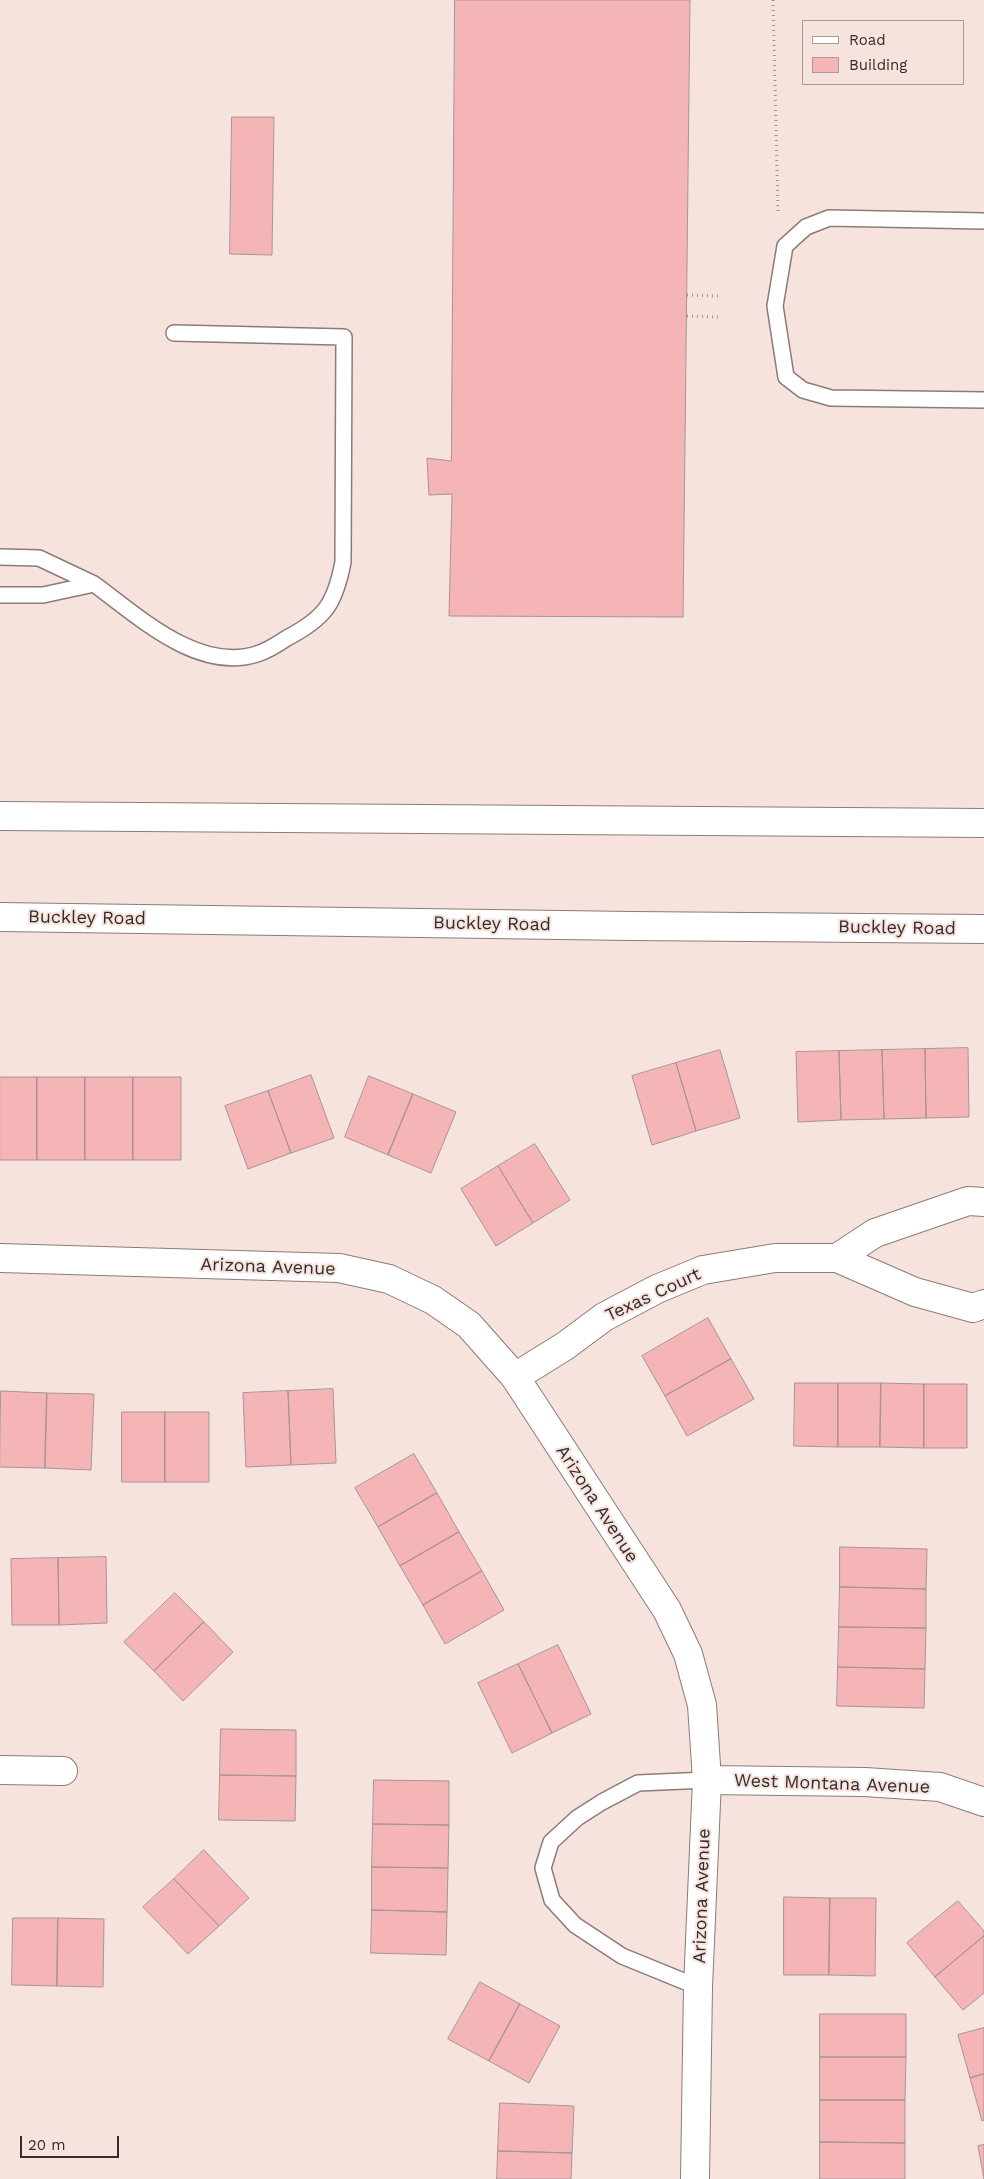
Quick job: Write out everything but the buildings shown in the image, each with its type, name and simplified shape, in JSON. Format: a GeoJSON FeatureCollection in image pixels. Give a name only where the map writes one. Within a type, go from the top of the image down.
{"type":"FeatureCollection","features":[{"type":"Feature","properties":{"kind":"main road"},"geometry":{"type":"LineString","coordinates":[[0,816],[984,823]]}},
{"type":"Feature","properties":{"kind":"main road","name":"Buckley Road"},"geometry":{"type":"LineString","coordinates":[[0,917],[984,929]]}},
{"type":"Feature","properties":{"kind":"main road"},"geometry":{"type":"LineString","coordinates":[[837,1258],[876,1233],[968,1201],[984,1202]]}},
{"type":"Feature","properties":{"kind":"main road","name":"Arizona Avenue"},"geometry":{"type":"LineString","coordinates":[[0,1258],[339,1268],[390,1279],[433,1300],[469,1325],[515,1377],[666,1610],[688,1654],[702,1705],[707,1780],[698,1987],[695,2179]]}},
{"type":"Feature","properties":{"kind":"main road","name":"Texas Court"},"geometry":{"type":"LineString","coordinates":[[515,1377],[564,1346],[604,1317],[657,1289],[703,1270],[775,1258],[837,1258],[915,1292],[973,1308],[984,1304]]}},
{"type":"Feature","properties":{"kind":"main road"},"geometry":{"type":"LineString","coordinates":[[0,1770],[63,1771]]}},
{"type":"Feature","properties":{"kind":"main road","name":"West Montana Avenue"},"geometry":{"type":"LineString","coordinates":[[707,1780],[865,1782],[940,1787],[984,1802]]}},
{"type":"Feature","properties":{"kind":"lane"},"geometry":{"type":"LineString","coordinates":[[984,221],[828,218],[806,227],[785,246],[776,306],[786,377],[803,390],[831,398],[984,400]]}},
{"type":"Feature","properties":{"kind":"lane"},"geometry":{"type":"LineString","coordinates":[[0,557],[39,558],[94,584],[170,639],[216,658],[234,659],[257,654],[311,625],[327,609],[338,586],[343,562],[344,337],[174,333]]}},
{"type":"Feature","properties":{"kind":"lane"},"geometry":{"type":"LineString","coordinates":[[0,595],[44,596],[94,584]]}},
{"type":"Feature","properties":{"kind":"lane"},"geometry":{"type":"LineString","coordinates":[[698,1987],[622,1956],[575,1925],[552,1900],[543,1868],[551,1842],[577,1818],[602,1802],[638,1784],[707,1780]]}},
{"type":"Feature","properties":{"kind":"path"},"geometry":{"type":"LineString","coordinates":[[773,0],[778,211]]}},
{"type":"Feature","properties":{"kind":"path"},"geometry":{"type":"LineString","coordinates":[[687,295],[718,296]]}},
{"type":"Feature","properties":{"kind":"path"},"geometry":{"type":"LineString","coordinates":[[686,316],[718,317]]}}]}
